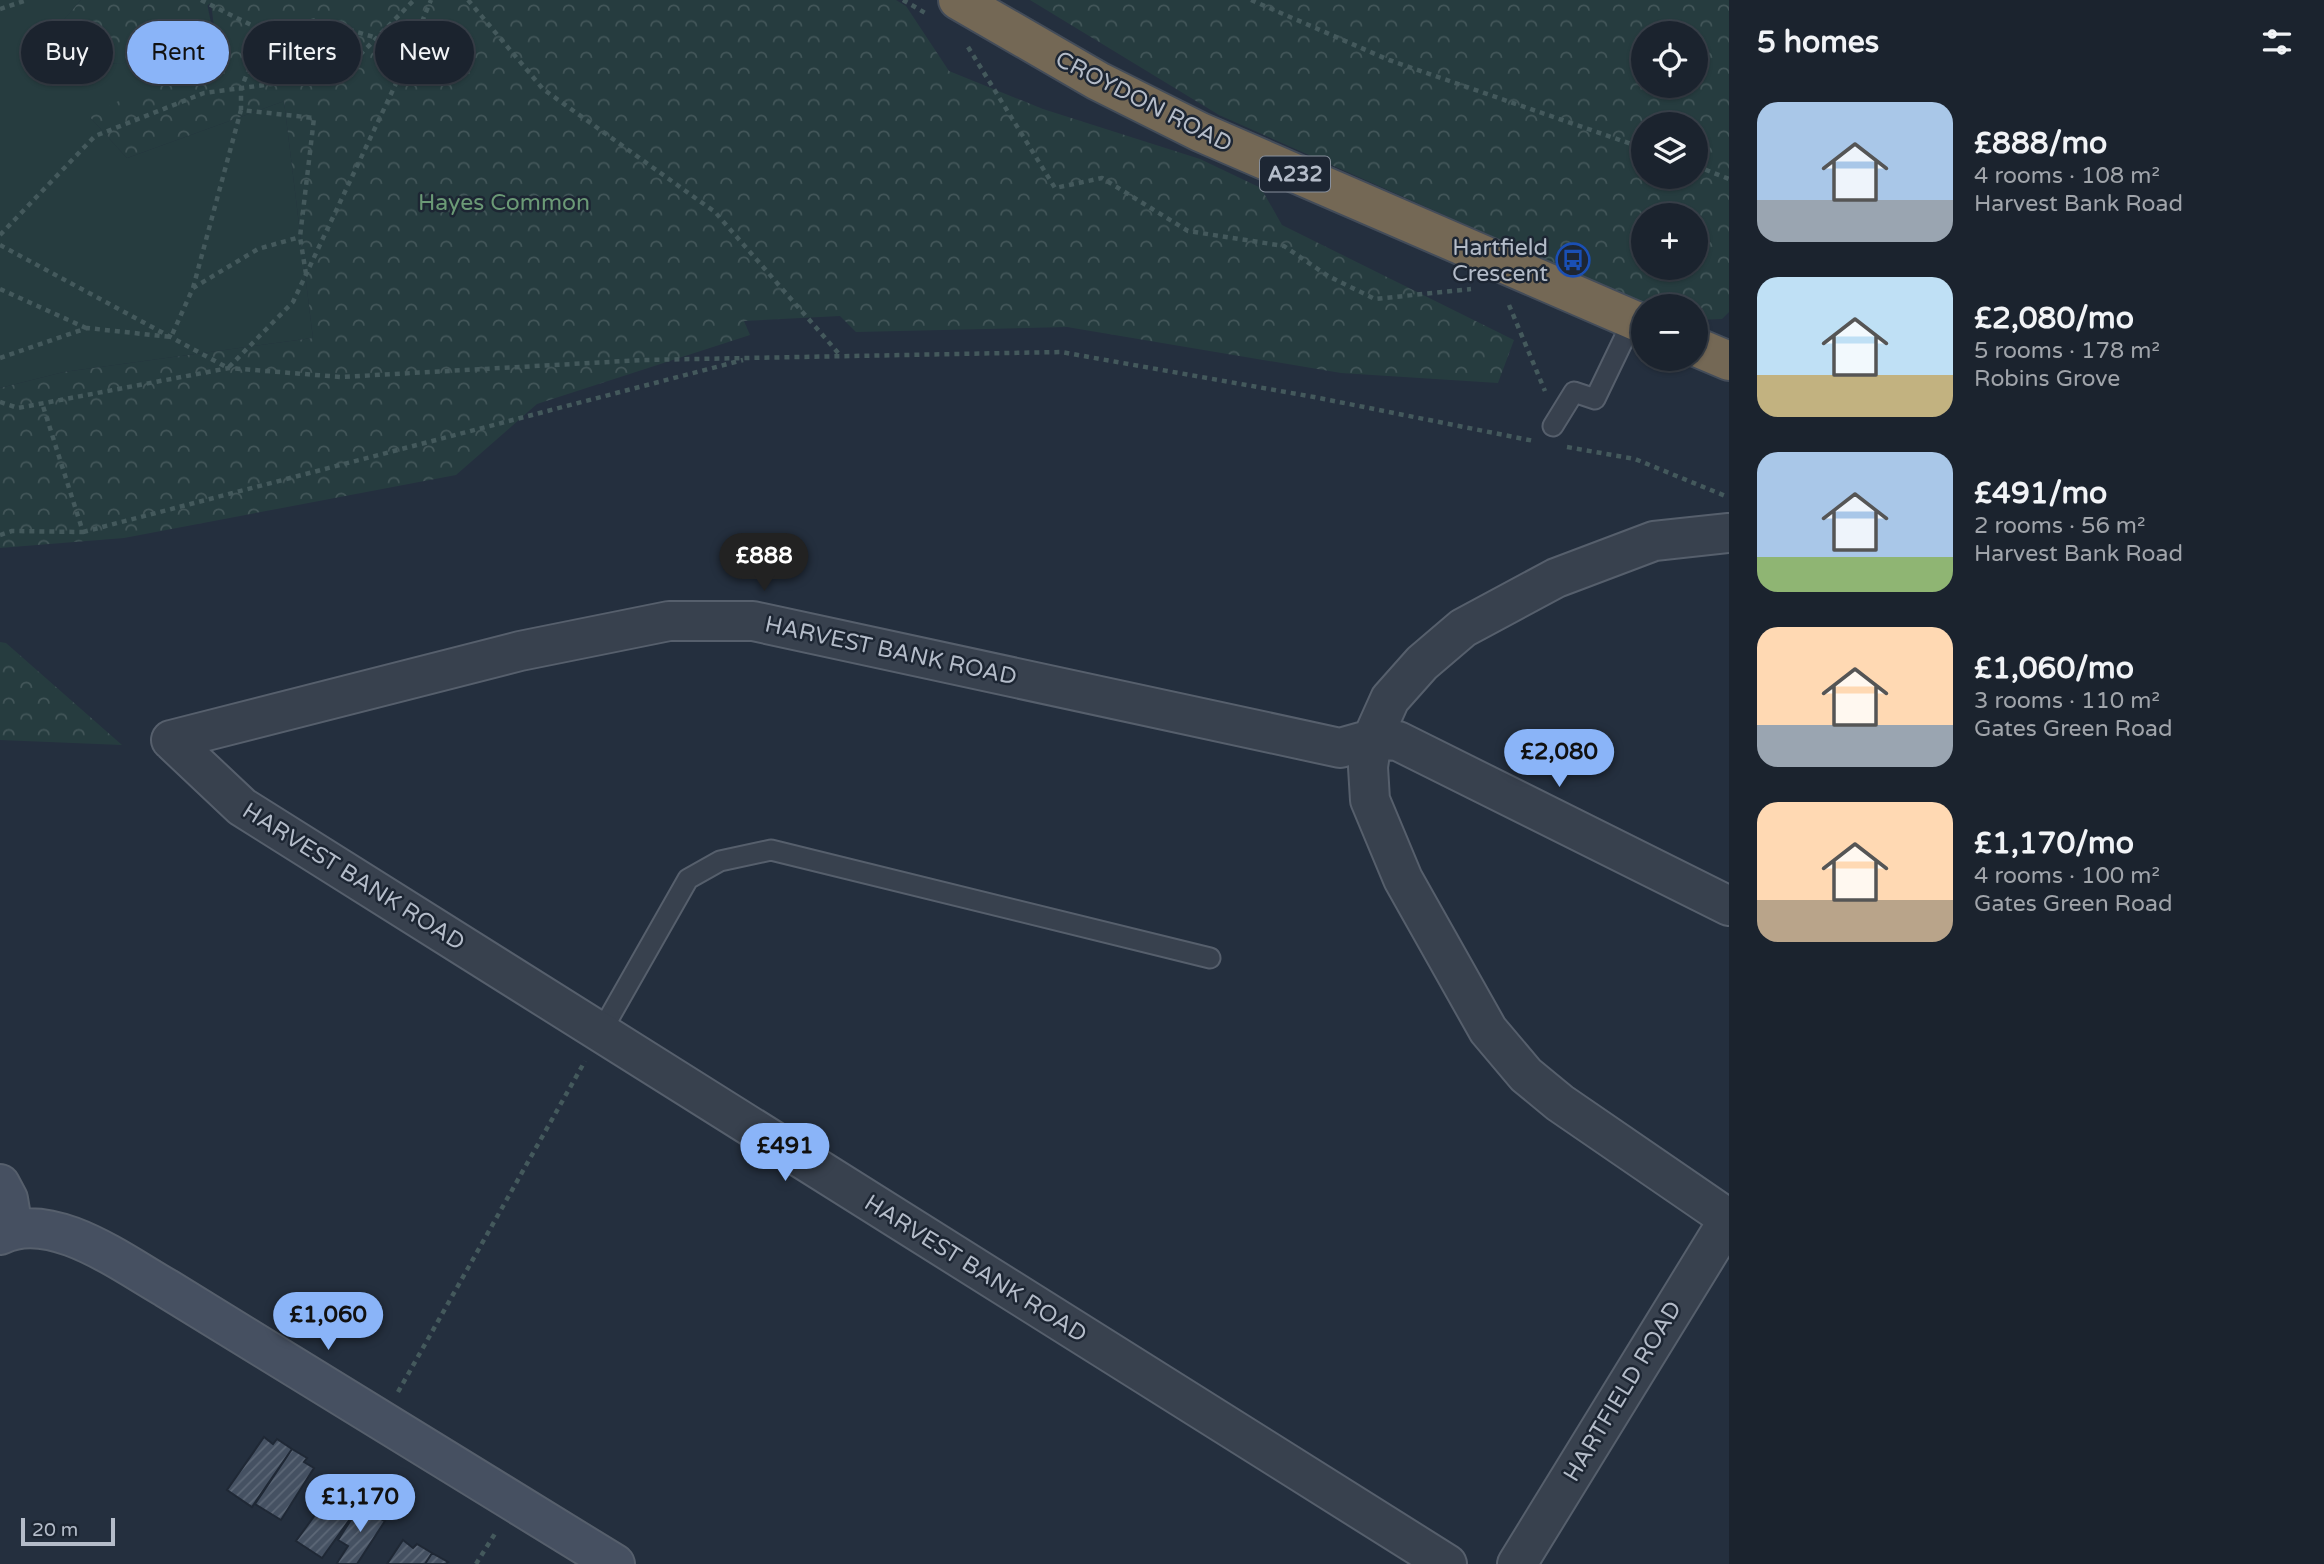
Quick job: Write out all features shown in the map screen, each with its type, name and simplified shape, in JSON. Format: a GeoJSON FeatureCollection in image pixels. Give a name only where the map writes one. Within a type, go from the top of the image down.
{"type":"FeatureCollection","features":[{"type":"Feature","properties":{"kind":"highway","name":"CROYDON ROAD"},"geometry":{"type":"LineString","coordinates":[[948,10],[1200,132],[1631,319]]}},
{"type":"Feature","properties":{"kind":"highway"},"geometry":{"type":"LineString","coordinates":[[1708,351],[1729,361]]}},
{"type":"Feature","properties":{"kind":"street"},"geometry":{"type":"LineString","coordinates":[[1729,533],[1654,541],[1556,578],[1463,628],[1422,663],[1390,699],[1372,739],[1368,766],[1370,800],[1403,879],[1488,1030],[1526,1075],[1560,1103],[1729,1219]]}},
{"type":"Feature","properties":{"kind":"street","name":"HARVEST BANK ROAD"},"geometry":{"type":"LineString","coordinates":[[1372,739],[1340,748],[753,621],[669,621],[520,651],[171,740],[242,807],[1447,1564]]}},
{"type":"Feature","properties":{"kind":"street"},"geometry":{"type":"LineString","coordinates":[[1372,739],[1398,741],[1729,906]]}},
{"type":"Feature","properties":{"kind":"street"},"geometry":{"type":"LineString","coordinates":[[0,1184],[8,1199],[6,1231],[51,1230],[92,1247],[166,1288],[615,1564]]}},
{"type":"Feature","properties":{"kind":"street","name":"HARTFIELD ROAD"},"geometry":{"type":"LineString","coordinates":[[1517,1564],[1729,1219]]}},
{"type":"Feature","properties":{"kind":"lane"},"geometry":{"type":"LineString","coordinates":[[1552,430],[1574,392],[1595,399],[1612,358],[1631,332]]}},
{"type":"Feature","properties":{"kind":"lane"},"geometry":{"type":"LineString","coordinates":[[601,1032],[688,879],[720,861],[771,850],[1210,958]]}},
{"type":"Feature","properties":{"kind":"path"},"geometry":{"type":"LineString","coordinates":[[0,9],[27,0]]}},
{"type":"Feature","properties":{"kind":"path"},"geometry":{"type":"LineString","coordinates":[[201,0],[243,21]]}},
{"type":"Feature","properties":{"kind":"path"},"geometry":{"type":"LineString","coordinates":[[394,21],[414,0]]}},
{"type":"Feature","properties":{"kind":"path"},"geometry":{"type":"LineString","coordinates":[[229,368],[293,302],[400,75],[431,0]]}},
{"type":"Feature","properties":{"kind":"path"},"geometry":{"type":"LineString","coordinates":[[468,0],[543,89],[715,212],[840,356]]}},
{"type":"Feature","properties":{"kind":"path"},"geometry":{"type":"LineString","coordinates":[[903,0],[948,10]]}},
{"type":"Feature","properties":{"kind":"path"},"geometry":{"type":"LineString","coordinates":[[1251,0],[1389,60],[1631,144]]}},
{"type":"Feature","properties":{"kind":"path"},"geometry":{"type":"LineString","coordinates":[[0,235],[95,135],[204,93],[340,75],[375,40]]}},
{"type":"Feature","properties":{"kind":"path"},"geometry":{"type":"LineString","coordinates":[[967,45],[1055,188],[1102,178],[1188,231],[1284,246],[1328,276],[1375,299],[1476,289]]}},
{"type":"Feature","properties":{"kind":"path"},"geometry":{"type":"LineString","coordinates":[[171,337],[193,288],[241,110],[243,83]]}},
{"type":"Feature","properties":{"kind":"path"},"geometry":{"type":"LineString","coordinates":[[241,110],[314,118],[300,237],[306,274]]}},
{"type":"Feature","properties":{"kind":"path"},"geometry":{"type":"LineString","coordinates":[[1708,171],[1729,179]]}},
{"type":"Feature","properties":{"kind":"path"},"geometry":{"type":"LineString","coordinates":[[193,288],[258,249],[300,237]]}},
{"type":"Feature","properties":{"kind":"path"},"geometry":{"type":"LineString","coordinates":[[0,245],[229,368]]}},
{"type":"Feature","properties":{"kind":"path"},"geometry":{"type":"LineString","coordinates":[[0,289],[87,328],[171,337]]}},
{"type":"Feature","properties":{"kind":"path"},"geometry":{"type":"LineString","coordinates":[[0,402],[18,408],[229,368],[341,377],[643,360],[1061,352],[1314,397],[1552,430],[1507,299]]}},
{"type":"Feature","properties":{"kind":"path"},"geometry":{"type":"LineString","coordinates":[[0,358],[87,328]]}},
{"type":"Feature","properties":{"kind":"path"},"geometry":{"type":"LineString","coordinates":[[0,534],[12,531],[83,532],[751,358]]}},
{"type":"Feature","properties":{"kind":"path"},"geometry":{"type":"LineString","coordinates":[[42,403],[83,532]]}},
{"type":"Feature","properties":{"kind":"path"},"geometry":{"type":"LineString","coordinates":[[1559,446],[1635,460],[1729,497]]}},
{"type":"Feature","properties":{"kind":"path"},"geometry":{"type":"LineString","coordinates":[[382,1420],[601,1032]]}},
{"type":"Feature","properties":{"kind":"green space"},"geometry":{"type":"Polygon","coordinates":[[[0,0],[81,0],[63,21],[21,21],[21,84],[113,84],[113,64],[122,64],[127,60],[127,84],[154,84],[90,117],[127,158],[284,101],[313,338],[64,372],[0,388],[0,0]]]}},
{"type":"Feature","properties":{"kind":"green space","name":"Hayes Common"},"geometry":{"type":"Polygon","coordinates":[[[81,0],[896,0],[906,6],[949,71],[1043,109],[1200,159],[1261,188],[1282,225],[1514,340],[1498,383],[1341,373],[1067,327],[856,332],[840,316],[744,321],[750,335],[537,404],[456,475],[124,538],[0,548],[0,388],[64,372],[313,338],[284,101],[127,158],[89,116],[152,84],[229,84],[229,21],[213,21],[211,3],[185,21],[127,21],[127,61],[122,64],[113,64],[113,21],[63,21],[81,0]]]}},
{"type":"Feature","properties":{"kind":"green space"},"geometry":{"type":"Polygon","coordinates":[[[1030,0],[1729,0],[1729,312],[1722,319],[1708,320],[1708,294],[1631,294],[1631,298],[1219,115],[1030,0]]]}},
{"type":"Feature","properties":{"kind":"green space"},"geometry":{"type":"Polygon","coordinates":[[[207,3],[211,21],[182,21],[207,3]]]}},
{"type":"Feature","properties":{"kind":"green space"},"geometry":{"type":"Polygon","coordinates":[[[0,642],[6,643],[122,745],[0,740],[0,642]]]}},
{"type":"Feature","properties":{"kind":"building"},"geometry":{"type":"Polygon","coordinates":[[[264,1437],[273,1444],[277,1439],[292,1449],[252,1507],[227,1490],[264,1437]]]}},
{"type":"Feature","properties":{"kind":"building"},"geometry":{"type":"Polygon","coordinates":[[[292,1449],[307,1458],[304,1462],[314,1468],[281,1520],[255,1504],[292,1449]]]}},
{"type":"Feature","properties":{"kind":"building"},"geometry":{"type":"Polygon","coordinates":[[[334,1489],[363,1501],[322,1558],[296,1541],[334,1489]]]}},
{"type":"Feature","properties":{"kind":"building"},"geometry":{"type":"Polygon","coordinates":[[[363,1501],[378,1510],[374,1515],[385,1521],[357,1564],[339,1564],[337,1563],[348,1546],[338,1540],[363,1501]]]}},
{"type":"Feature","properties":{"kind":"building"},"geometry":{"type":"Polygon","coordinates":[[[403,1540],[413,1548],[417,1544],[432,1553],[425,1564],[387,1564],[403,1540]]]}},
{"type":"Feature","properties":{"kind":"building"},"geometry":{"type":"Polygon","coordinates":[[[432,1553],[448,1562],[425,1564],[432,1553]]]}},
{"type":"Feature","properties":{"kind":"place","name":"Hartfield Crescent"},"geometry":{"type":"Point","coordinates":[1573,260]}}]}
